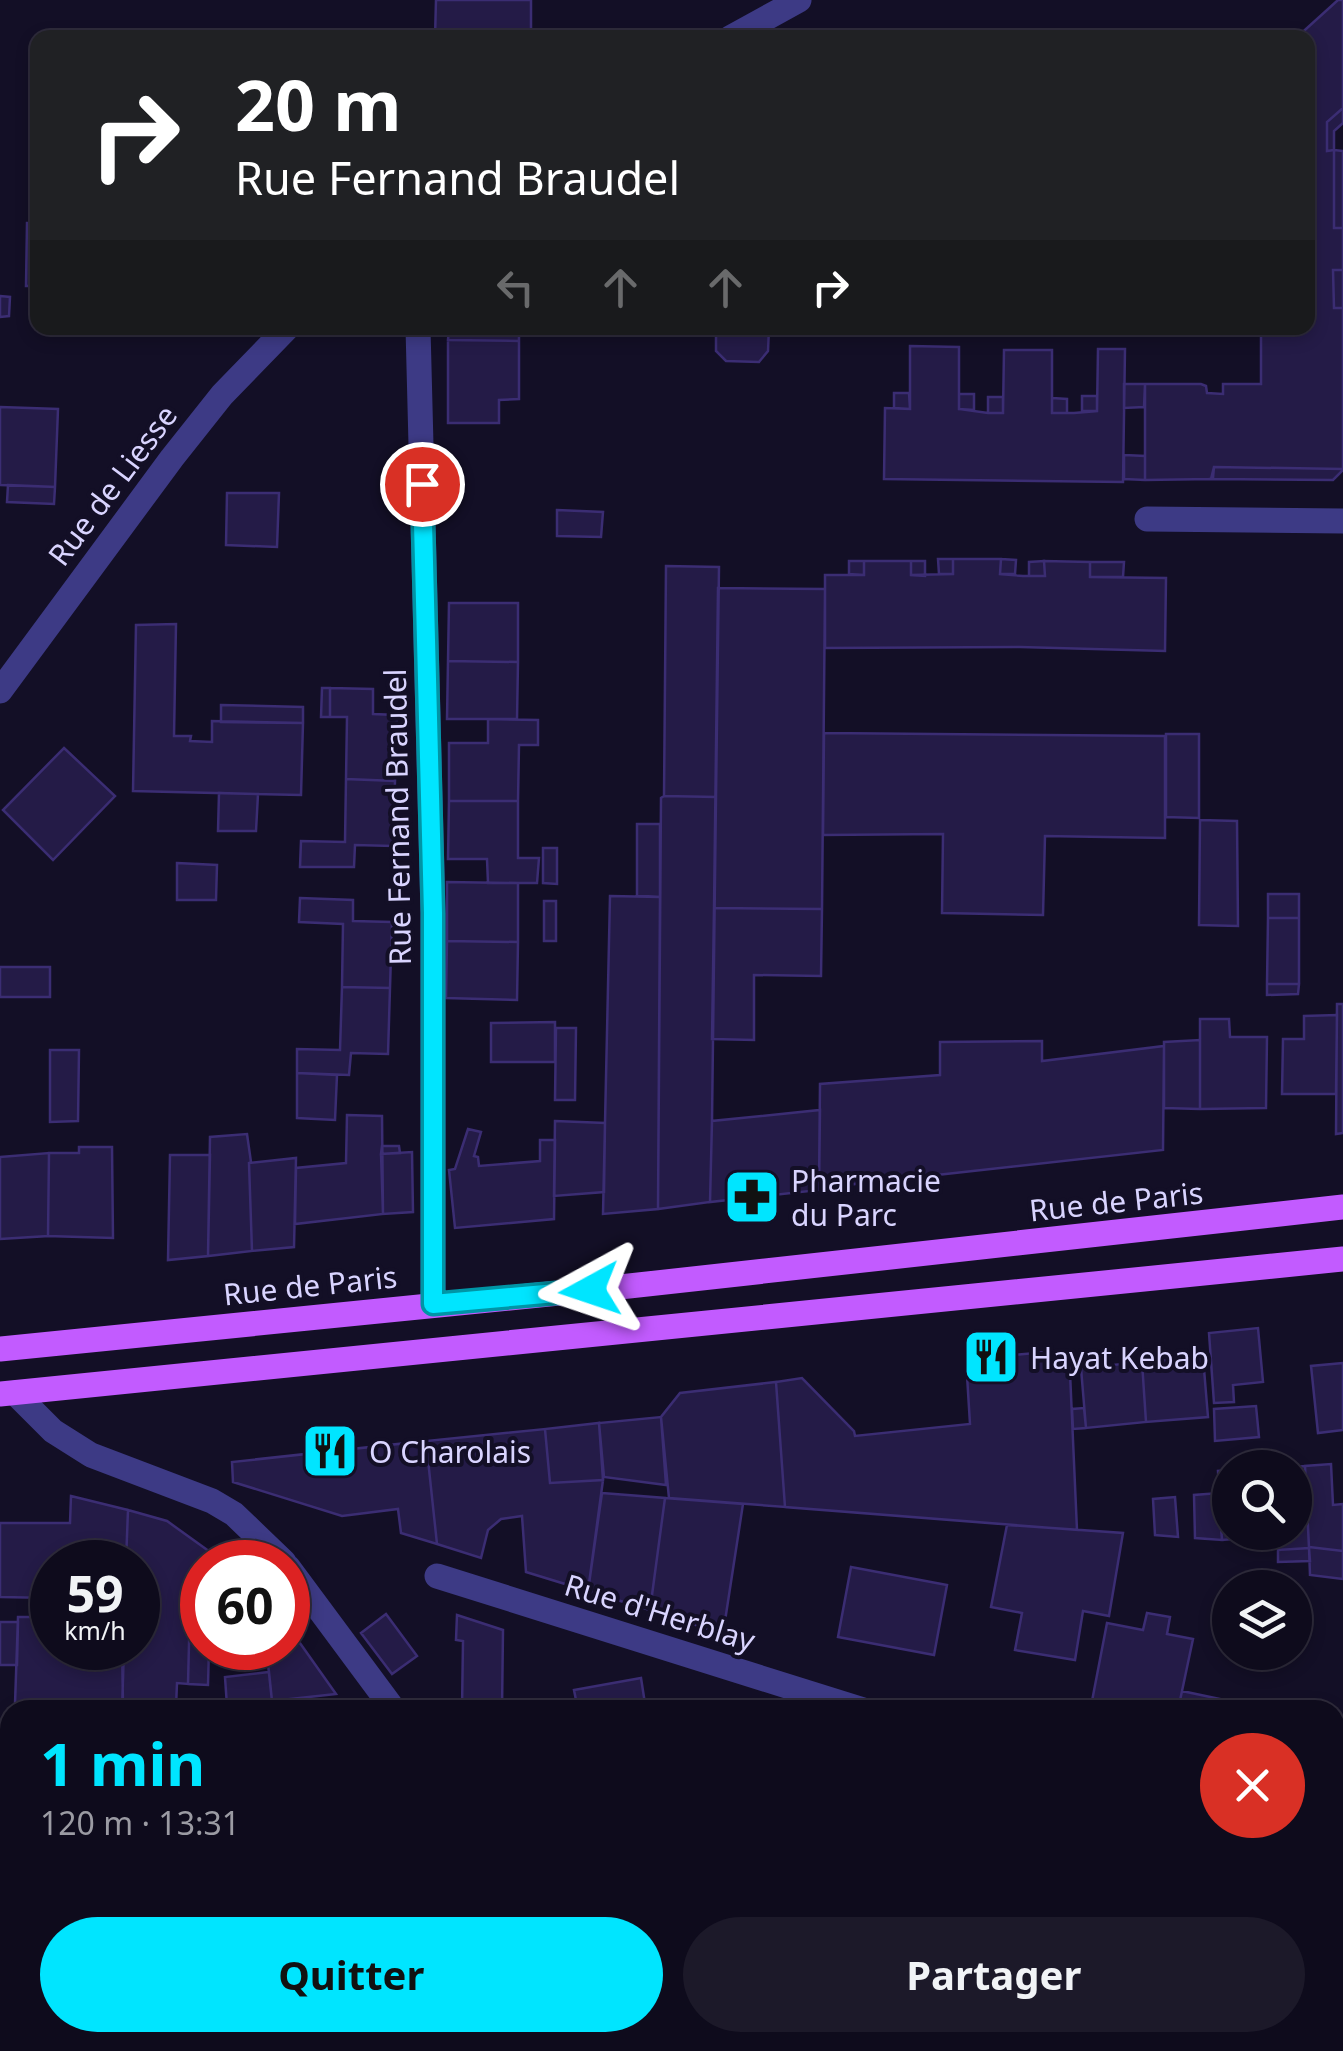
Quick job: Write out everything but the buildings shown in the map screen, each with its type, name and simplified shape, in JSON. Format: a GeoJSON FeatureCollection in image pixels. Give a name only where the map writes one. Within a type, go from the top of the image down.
{"type":"FeatureCollection","features":[{"type":"Feature","properties":{"kind":"main road","name":"Rue de Paris"},"geometry":{"type":"LineString","coordinates":[[0,1348],[1343,1207]]}},
{"type":"Feature","properties":{"kind":"main road"},"geometry":{"type":"LineString","coordinates":[[8,1394],[1343,1259]]}},
{"type":"Feature","properties":{"kind":"street"},"geometry":{"type":"LineString","coordinates":[[745,30],[799,0]]}},
{"type":"Feature","properties":{"kind":"street","name":"Rue de Liesse"},"geometry":{"type":"LineString","coordinates":[[0,690],[172,458],[222,395],[281,335]]}},
{"type":"Feature","properties":{"kind":"street","name":"Rue Fernand Braudel"},"geometry":{"type":"LineString","coordinates":[[418,335],[433,913],[433,1304]]}},
{"type":"Feature","properties":{"kind":"street"},"geometry":{"type":"LineString","coordinates":[[1147,519],[1343,522]]}},
{"type":"Feature","properties":{"kind":"street"},"geometry":{"type":"LineString","coordinates":[[8,1394],[91,1455],[212,1501],[262,1540]]}},
{"type":"Feature","properties":{"kind":"street","name":"Rue d'Herblay"},"geometry":{"type":"LineString","coordinates":[[437,1576],[831,1700]]}},
{"type":"Feature","properties":{"kind":"street"},"geometry":{"type":"LineString","coordinates":[[310,1597],[387,1700]]}},
{"type":"Feature","properties":{"kind":"place","name":"Pharmacie du Parc"},"geometry":{"type":"Point","coordinates":[752,1197]}},
{"type":"Feature","properties":{"kind":"place","name":"Hayat Kebab"},"geometry":{"type":"Point","coordinates":[991,1357]}},
{"type":"Feature","properties":{"kind":"place","name":"O Charolais"},"geometry":{"type":"Point","coordinates":[330,1451]}},
{"type":"Feature","properties":{"kind":"route"},"geometry":{"type":"LineString","coordinates":[[422,484],[433,913],[433,1304],[590,1290]]}}]}
